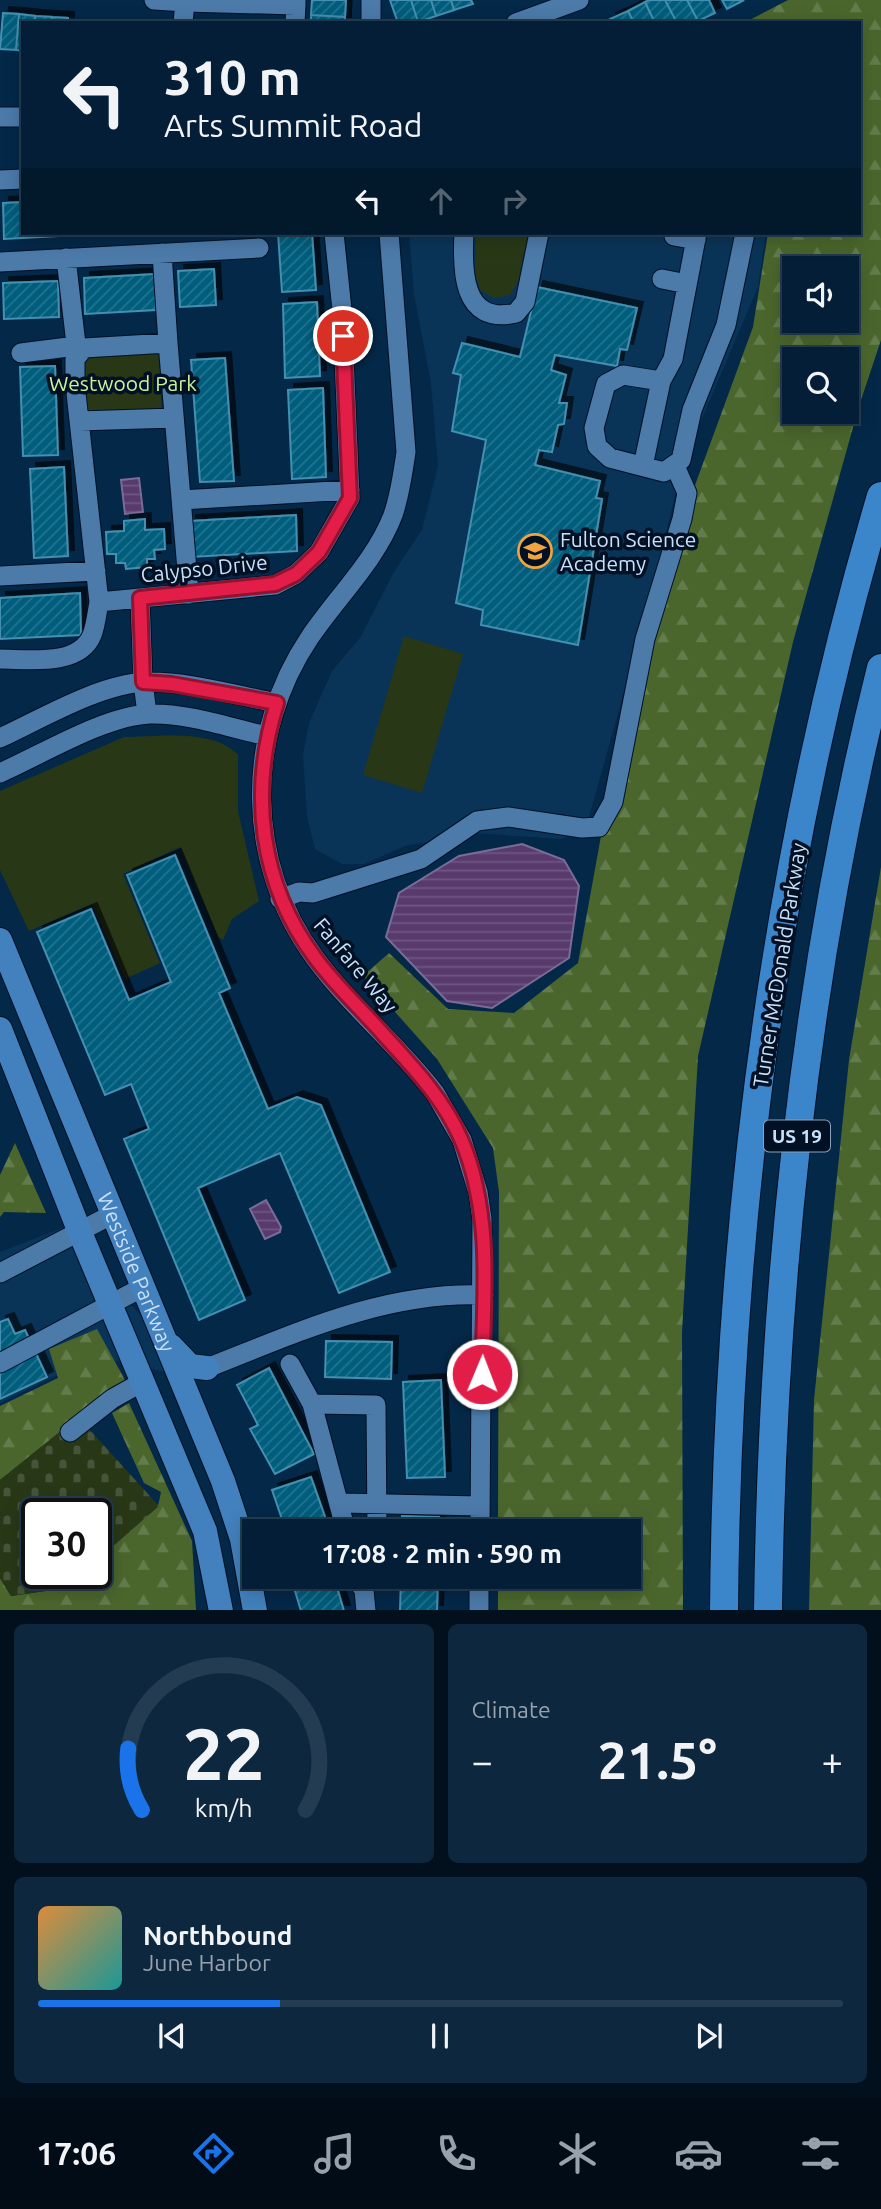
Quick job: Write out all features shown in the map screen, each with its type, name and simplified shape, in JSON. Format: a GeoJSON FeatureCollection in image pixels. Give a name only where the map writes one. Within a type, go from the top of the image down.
{"type":"FeatureCollection","features":[{"type":"Feature","properties":{"kind":"highway","name":"Turner McDonald Parkway"},"geometry":{"type":"LineString","coordinates":[[724,1610],[727,1457],[735,1315],[745,1202],[767,1026],[813,771],[852,601],[881,496]]}},
{"type":"Feature","properties":{"kind":"highway","name":"Turner McDonald Parkway"},"geometry":{"type":"LineString","coordinates":[[768,1610],[776,1377],[793,1172],[824,949],[881,668]]}},
{"type":"Feature","properties":{"kind":"main road","name":"Westside Parkway"},"geometry":{"type":"LineString","coordinates":[[0,940],[234,1514],[255,1610]]}},
{"type":"Feature","properties":{"kind":"main road","name":"Westside Parkway"},"geometry":{"type":"LineString","coordinates":[[0,1029],[79,1230],[112,1303],[205,1531],[221,1610]]}},
{"type":"Feature","properties":{"kind":"main road"},"geometry":{"type":"LineString","coordinates":[[161,1332],[190,1366],[207,1368],[198,1383],[192,1407]]}},
{"type":"Feature","properties":{"kind":"street"},"geometry":{"type":"LineString","coordinates":[[154,0],[296,9]]}},
{"type":"Feature","properties":{"kind":"street"},"geometry":{"type":"LineString","coordinates":[[371,0],[371,21]]}},
{"type":"Feature","properties":{"kind":"street"},"geometry":{"type":"LineString","coordinates":[[521,21],[579,0]]}},
{"type":"Feature","properties":{"kind":"street"},"geometry":{"type":"LineString","coordinates":[[183,21],[185,2]]}},
{"type":"Feature","properties":{"kind":"street"},"geometry":{"type":"LineString","coordinates":[[0,117],[21,117]]}},
{"type":"Feature","properties":{"kind":"street"},"geometry":{"type":"LineString","coordinates":[[0,180],[21,179]]}},
{"type":"Feature","properties":{"kind":"street","name":"Calypso Drive"},"geometry":{"type":"LineString","coordinates":[[99,602],[257,588],[275,584],[296,574],[324,544],[350,498],[342,310],[334,235]]}},
{"type":"Feature","properties":{"kind":"street","name":"Fanfare Way"},"geometry":{"type":"LineString","coordinates":[[389,235],[404,427],[405,452],[401,485],[393,516],[372,553],[297,656],[277,703],[267,736],[261,815],[269,865],[280,899],[317,960],[423,1078],[450,1116],[467,1153],[482,1219],[484,1295],[480,1519]]}},
{"type":"Feature","properties":{"kind":"street"},"geometry":{"type":"LineString","coordinates":[[464,235],[462,276],[468,293],[488,311],[502,315],[516,313],[525,302],[539,235]]}},
{"type":"Feature","properties":{"kind":"street"},"geometry":{"type":"LineString","coordinates":[[661,381],[619,376],[606,384],[599,401],[594,434],[600,449],[610,458],[664,472],[681,460],[692,410],[726,325],[745,235]]}},
{"type":"Feature","properties":{"kind":"street"},"geometry":{"type":"LineString","coordinates":[[643,466],[661,381],[673,359],[696,237],[674,236]]}},
{"type":"Feature","properties":{"kind":"street"},"geometry":{"type":"LineString","coordinates":[[0,262],[260,248]]}},
{"type":"Feature","properties":{"kind":"street"},"geometry":{"type":"LineString","coordinates":[[162,253],[189,594]]}},
{"type":"Feature","properties":{"kind":"street"},"geometry":{"type":"LineString","coordinates":[[0,659],[47,658],[76,652],[92,635],[99,602],[75,384],[77,350],[66,258]]}},
{"type":"Feature","properties":{"kind":"street"},"geometry":{"type":"LineString","coordinates":[[662,279],[687,284]]}},
{"type":"Feature","properties":{"kind":"street"},"geometry":{"type":"LineString","coordinates":[[21,353],[168,343]]}},
{"type":"Feature","properties":{"kind":"street"},"geometry":{"type":"LineString","coordinates":[[79,421],[174,418]]}},
{"type":"Feature","properties":{"kind":"street"},"geometry":{"type":"LineString","coordinates":[[280,899],[299,892],[313,892],[421,859],[477,821],[509,817],[582,828],[600,827],[613,802],[645,639],[687,493],[675,466]]}},
{"type":"Feature","properties":{"kind":"street"},"geometry":{"type":"LineString","coordinates":[[181,500],[349,490]]}},
{"type":"Feature","properties":{"kind":"street"},"geometry":{"type":"LineString","coordinates":[[0,576],[96,571]]}},
{"type":"Feature","properties":{"kind":"street"},"geometry":{"type":"LineString","coordinates":[[140,598],[147,714]]}},
{"type":"Feature","properties":{"kind":"street"},"geometry":{"type":"LineString","coordinates":[[0,738],[104,692],[143,682],[172,684],[277,703]]}},
{"type":"Feature","properties":{"kind":"street"},"geometry":{"type":"LineString","coordinates":[[0,773],[108,724],[147,714],[178,716],[267,736]]}},
{"type":"Feature","properties":{"kind":"street"},"geometry":{"type":"LineString","coordinates":[[0,1273],[113,1213]]}},
{"type":"Feature","properties":{"kind":"street"},"geometry":{"type":"LineString","coordinates":[[0,1363],[143,1287]]}},
{"type":"Feature","properties":{"kind":"street"},"geometry":{"type":"LineString","coordinates":[[207,1368],[305,1329],[404,1300],[454,1294],[484,1295]]}},
{"type":"Feature","properties":{"kind":"street"},"geometry":{"type":"LineString","coordinates":[[290,1364],[312,1404],[344,1519]]}},
{"type":"Feature","properties":{"kind":"street"},"geometry":{"type":"LineString","coordinates":[[71,1432],[112,1399],[144,1381]]}},
{"type":"Feature","properties":{"kind":"street"},"geometry":{"type":"LineString","coordinates":[[312,1404],[376,1405],[377,1519]]}},
{"type":"Feature","properties":{"kind":"street"},"geometry":{"type":"LineString","coordinates":[[341,1503],[480,1506]]}},
{"type":"Feature","properties":{"kind":"street"},"geometry":{"type":"LineString","coordinates":[[365,1589],[366,1610]]}},
{"type":"Feature","properties":{"kind":"street"},"geometry":{"type":"LineString","coordinates":[[479,1589],[479,1610]]}},
{"type":"Feature","properties":{"kind":"shaded area","name":"Fulton Science Academy"},"geometry":{"type":"Polygon","coordinates":[[[409,235],[766,235],[758,287],[683,463],[645,618],[585,831],[560,839],[473,833],[405,846],[364,864],[342,864],[315,849],[307,816],[303,755],[309,723],[332,671],[360,638],[394,572],[422,530],[438,466],[431,383],[414,294],[409,235]]]}},
{"type":"Feature","properties":{"kind":"shaded area"},"geometry":{"type":"Polygon","coordinates":[[[139,478],[143,512],[125,514],[121,480],[139,478]]]}},
{"type":"Feature","properties":{"kind":"shaded area"},"geometry":{"type":"Polygon","coordinates":[[[522,844],[564,860],[579,886],[569,958],[492,1008],[447,1001],[386,937],[399,893],[459,856],[522,844]]]}},
{"type":"Feature","properties":{"kind":"shaded area"},"geometry":{"type":"Polygon","coordinates":[[[266,1200],[281,1227],[280,1232],[265,1239],[250,1209],[266,1200]]]}},
{"type":"Feature","properties":{"kind":"shaded area"},"geometry":{"type":"Polygon","coordinates":[[[62,1228],[199,1380],[96,1356],[0,1403],[0,1252],[62,1228]]]}},
{"type":"Feature","properties":{"kind":"green space"},"geometry":{"type":"Polygon","coordinates":[[[788,0],[881,0],[881,340],[859,406],[859,347],[782,347],[782,424],[854,424],[793,642],[698,1056],[682,1332],[683,1610],[498,1610],[498,1589],[641,1589],[641,1519],[498,1519],[499,1192],[493,1148],[437,1059],[363,976],[389,953],[448,1009],[514,1013],[578,963],[603,825],[683,518],[753,327],[768,235],[861,235],[861,21],[748,21],[788,0]]]}},
{"type":"Feature","properties":{"kind":"green space"},"geometry":{"type":"Polygon","coordinates":[[[474,235],[529,235],[518,281],[510,295],[494,298],[480,290],[475,274],[476,240],[473,239],[474,235]]]}},
{"type":"Feature","properties":{"kind":"green space","name":"Westwood Park"},"geometry":{"type":"Polygon","coordinates":[[[159,352],[162,411],[87,415],[84,356],[159,352]]]}},
{"type":"Feature","properties":{"kind":"green space"},"geometry":{"type":"Polygon","coordinates":[[[404,636],[463,654],[422,793],[363,775],[404,636]]]}},
{"type":"Feature","properties":{"kind":"green space"},"geometry":{"type":"Polygon","coordinates":[[[124,737],[200,737],[227,746],[238,755],[238,811],[259,901],[232,919],[223,940],[218,937],[180,847],[123,874],[160,963],[125,979],[92,904],[29,931],[0,870],[0,791],[124,737]]]}},
{"type":"Feature","properties":{"kind":"green space"},"geometry":{"type":"Polygon","coordinates":[[[881,867],[881,1610],[809,1610],[814,1400],[849,1060],[881,867]]]}},
{"type":"Feature","properties":{"kind":"green space"},"geometry":{"type":"Polygon","coordinates":[[[15,1143],[46,1213],[4,1212],[0,1217],[0,1175],[15,1143]]]}},
{"type":"Feature","properties":{"kind":"green space"},"geometry":{"type":"Polygon","coordinates":[[[97,1329],[125,1380],[0,1480],[0,1406],[58,1378],[49,1349],[97,1329]]]}},
{"type":"Feature","properties":{"kind":"green space"},"geometry":{"type":"Polygon","coordinates":[[[129,1403],[192,1541],[196,1610],[0,1610],[0,1578],[11,1596],[59,1589],[112,1589],[112,1547],[158,1506],[161,1492],[144,1483],[112,1413],[129,1403]]]}},
{"type":"Feature","properties":{"kind":"green space"},"geometry":{"type":"Polygon","coordinates":[[[78,1417],[159,1506],[112,1547],[112,1498],[21,1498],[21,1589],[59,1589],[11,1596],[0,1578],[0,1480],[78,1417]]]}},
{"type":"Feature","properties":{"kind":"building"},"geometry":{"type":"Polygon","coordinates":[[[312,0],[346,0],[345,17],[311,15],[312,0]]]}},
{"type":"Feature","properties":{"kind":"building"},"geometry":{"type":"Polygon","coordinates":[[[390,0],[411,0],[418,21],[397,21],[390,0]]]}},
{"type":"Feature","properties":{"kind":"building"},"geometry":{"type":"Polygon","coordinates":[[[411,0],[431,0],[436,16],[418,21],[411,0]]]}},
{"type":"Feature","properties":{"kind":"building"},"geometry":{"type":"Polygon","coordinates":[[[431,0],[451,0],[454,10],[436,16],[431,0]]]}},
{"type":"Feature","properties":{"kind":"building"},"geometry":{"type":"Polygon","coordinates":[[[451,0],[471,0],[473,4],[454,10],[451,0]]]}},
{"type":"Feature","properties":{"kind":"building"},"geometry":{"type":"Polygon","coordinates":[[[665,0],[676,21],[654,21],[645,2],[665,0]]]}},
{"type":"Feature","properties":{"kind":"building"},"geometry":{"type":"Polygon","coordinates":[[[665,0],[687,0],[698,21],[676,21],[665,0]]]}},
{"type":"Feature","properties":{"kind":"building"},"geometry":{"type":"Polygon","coordinates":[[[687,0],[709,0],[715,13],[698,21],[687,0]]]}},
{"type":"Feature","properties":{"kind":"building"},"geometry":{"type":"Polygon","coordinates":[[[722,0],[744,0],[727,9],[722,0]]]}},
{"type":"Feature","properties":{"kind":"building"},"geometry":{"type":"Polygon","coordinates":[[[645,2],[654,21],[633,21],[628,11],[645,2]]]}},
{"type":"Feature","properties":{"kind":"building"},"geometry":{"type":"Polygon","coordinates":[[[628,11],[633,21],[611,21],[610,19],[628,11]]]}},
{"type":"Feature","properties":{"kind":"building"},"geometry":{"type":"Polygon","coordinates":[[[3,13],[19,14],[16,50],[0,49],[3,13]]]}},
{"type":"Feature","properties":{"kind":"building"},"geometry":{"type":"Polygon","coordinates":[[[19,14],[35,16],[35,21],[21,21],[21,51],[16,50],[19,14]]]}},
{"type":"Feature","properties":{"kind":"building"},"geometry":{"type":"Polygon","coordinates":[[[311,15],[345,17],[345,21],[311,21],[311,15]]]}},
{"type":"Feature","properties":{"kind":"building"},"geometry":{"type":"Polygon","coordinates":[[[35,16],[52,17],[51,21],[35,21],[35,16]]]}},
{"type":"Feature","properties":{"kind":"building"},"geometry":{"type":"Polygon","coordinates":[[[52,17],[68,18],[68,21],[51,21],[52,17]]]}},
{"type":"Feature","properties":{"kind":"building"},"geometry":{"type":"Polygon","coordinates":[[[21,202],[21,235],[79,235],[4,239],[3,203],[21,202]]]}},
{"type":"Feature","properties":{"kind":"building"},"geometry":{"type":"Polygon","coordinates":[[[278,235],[312,235],[316,290],[282,292],[278,235]]]}},
{"type":"Feature","properties":{"kind":"building"},"geometry":{"type":"Polygon","coordinates":[[[214,269],[216,305],[180,307],[178,271],[214,269]]]}},
{"type":"Feature","properties":{"kind":"building"},"geometry":{"type":"Polygon","coordinates":[[[155,274],[156,310],[85,314],[84,278],[155,274]]]}},
{"type":"Feature","properties":{"kind":"building"},"geometry":{"type":"Polygon","coordinates":[[[58,281],[59,317],[4,319],[3,283],[58,281]]]}},
{"type":"Feature","properties":{"kind":"building"},"geometry":{"type":"Polygon","coordinates":[[[537,287],[637,308],[627,350],[620,349],[617,366],[555,355],[551,370],[566,375],[559,403],[567,403],[564,424],[558,425],[552,452],[539,450],[535,465],[600,481],[596,498],[602,499],[578,645],[481,625],[483,610],[456,603],[486,440],[452,431],[461,375],[453,373],[462,343],[520,357],[537,287]]]}},
{"type":"Feature","properties":{"kind":"building"},"geometry":{"type":"Polygon","coordinates":[[[317,302],[320,376],[285,378],[283,304],[317,302]]]}},
{"type":"Feature","properties":{"kind":"building"},"geometry":{"type":"Polygon","coordinates":[[[225,358],[234,481],[200,482],[191,360],[225,358]]]}},
{"type":"Feature","properties":{"kind":"building"},"geometry":{"type":"Polygon","coordinates":[[[55,366],[58,455],[23,456],[20,367],[55,366]]]}},
{"type":"Feature","properties":{"kind":"building"},"geometry":{"type":"Polygon","coordinates":[[[323,388],[326,477],[292,479],[288,390],[323,388]]]}},
{"type":"Feature","properties":{"kind":"building"},"geometry":{"type":"Polygon","coordinates":[[[64,467],[68,556],[34,558],[30,469],[64,467]]]}},
{"type":"Feature","properties":{"kind":"building"},"geometry":{"type":"Polygon","coordinates":[[[296,515],[297,551],[191,557],[190,521],[296,515]]]}},
{"type":"Feature","properties":{"kind":"building"},"geometry":{"type":"Polygon","coordinates":[[[145,519],[145,530],[164,529],[165,549],[154,550],[155,559],[147,559],[147,567],[126,569],[125,563],[116,563],[116,554],[107,554],[106,532],[124,531],[124,521],[145,519]]]}},
{"type":"Feature","properties":{"kind":"building"},"geometry":{"type":"Polygon","coordinates":[[[80,593],[81,635],[0,639],[0,598],[80,593]]]}},
{"type":"Feature","properties":{"kind":"building"},"geometry":{"type":"Polygon","coordinates":[[[175,855],[230,988],[219,993],[268,1109],[297,1097],[321,1105],[390,1272],[339,1293],[280,1153],[198,1188],[245,1300],[199,1320],[124,1139],[149,1129],[131,1084],[105,1095],[37,932],[91,909],[129,1000],[171,982],[127,875],[175,855]]]}},
{"type":"Feature","properties":{"kind":"building"},"geometry":{"type":"Polygon","coordinates":[[[8,1319],[15,1334],[25,1330],[47,1377],[0,1399],[0,1322],[8,1319]]]}},
{"type":"Feature","properties":{"kind":"building"},"geometry":{"type":"Polygon","coordinates":[[[326,1341],[392,1342],[391,1379],[325,1377],[326,1341]]]}},
{"type":"Feature","properties":{"kind":"building"},"geometry":{"type":"Polygon","coordinates":[[[269,1368],[314,1454],[275,1474],[250,1429],[258,1425],[237,1385],[269,1368]]]}},
{"type":"Feature","properties":{"kind":"building"},"geometry":{"type":"Polygon","coordinates":[[[441,1380],[445,1477],[407,1478],[403,1382],[441,1380]]]}},
{"type":"Feature","properties":{"kind":"building"},"geometry":{"type":"Polygon","coordinates":[[[311,1477],[326,1519],[282,1519],[272,1490],[311,1477]]]}},
{"type":"Feature","properties":{"kind":"building"},"geometry":{"type":"Polygon","coordinates":[[[402,1516],[439,1517],[439,1519],[402,1519],[402,1516]]]}},
{"type":"Feature","properties":{"kind":"building"},"geometry":{"type":"Polygon","coordinates":[[[294,1589],[338,1589],[344,1610],[301,1610],[294,1589]]]}},
{"type":"Feature","properties":{"kind":"building"},"geometry":{"type":"Polygon","coordinates":[[[401,1589],[438,1589],[437,1610],[400,1610],[401,1589]]]}},
{"type":"Feature","properties":{"kind":"place","name":"Fulton Science Academy"},"geometry":{"type":"Point","coordinates":[535,551]}},
{"type":"Feature","properties":{"kind":"route"},"geometry":{"type":"LineString","coordinates":[[343,336],[350,498],[334,528],[319,552],[296,574],[275,584],[257,588],[140,598],[143,682],[172,684],[277,703],[262,765],[261,815],[269,865],[290,919],[317,960],[423,1078],[450,1116],[462,1140],[478,1192],[482,1219],[482,1374]]}}]}
